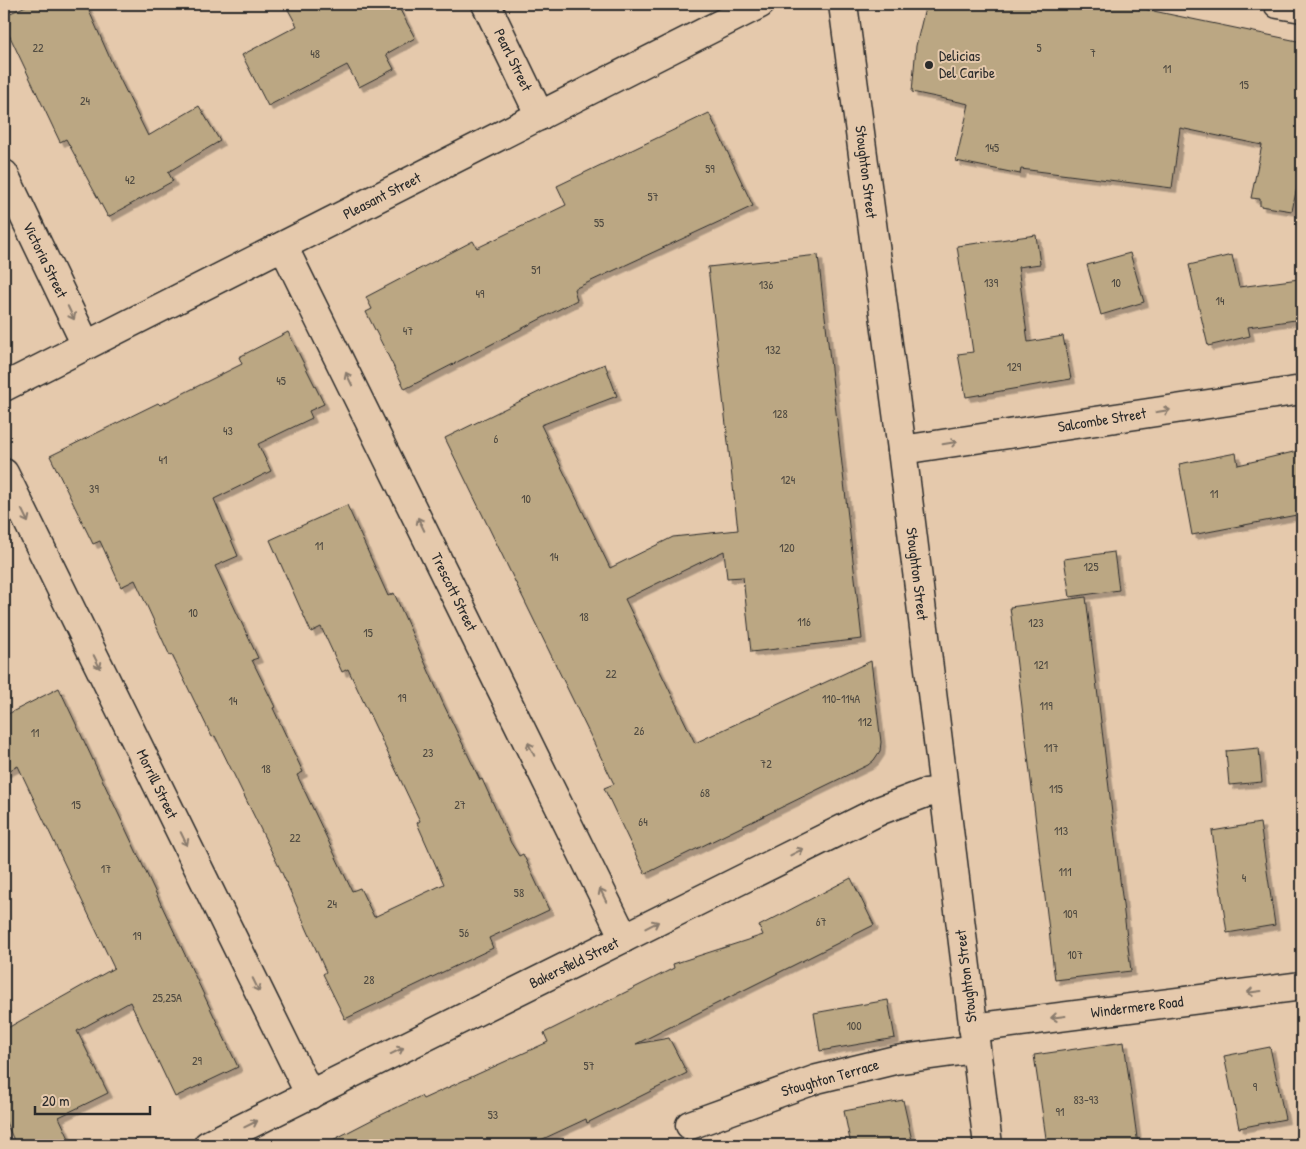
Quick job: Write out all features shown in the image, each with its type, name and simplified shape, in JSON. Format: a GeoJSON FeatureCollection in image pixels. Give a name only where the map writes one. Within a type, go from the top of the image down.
{"type":"FeatureCollection","features":[{"type":"Feature","properties":{"kind":"street","name":"Pearl Street"},"geometry":{"type":"LineString","coordinates":[[486,4],[540,116]]}},
{"type":"Feature","properties":{"kind":"street","name":"Pleasant Street"},"geometry":{"type":"LineString","coordinates":[[4,387],[760,4]]}},
{"type":"Feature","properties":{"kind":"street","name":"Stoughton Street"},"geometry":{"type":"LineString","coordinates":[[843,4],[902,450],[988,1145]]}},
{"type":"Feature","properties":{"kind":"street"},"geometry":{"type":"LineString","coordinates":[[1278,4],[1302,8]]}},
{"type":"Feature","properties":{"kind":"street","name":"Victoria Street"},"geometry":{"type":"LineString","coordinates":[[4,174],[86,345]]}},
{"type":"Feature","properties":{"kind":"street","name":"Trescott Street"},"geometry":{"type":"LineString","coordinates":[[283,246],[624,938]]}},
{"type":"Feature","properties":{"kind":"street","name":"Salcombe Street"},"geometry":{"type":"LineString","coordinates":[[902,450],[1302,390]]}},
{"type":"Feature","properties":{"kind":"street","name":"Morrill Street"},"geometry":{"type":"LineString","coordinates":[[4,473],[310,1094]]}},
{"type":"Feature","properties":{"kind":"street","name":"Bakersfield Street"},"geometry":{"type":"LineString","coordinates":[[208,1145],[881,810],[926,793],[944,791]]}},
{"type":"Feature","properties":{"kind":"street","name":"Windermere Road"},"geometry":{"type":"LineString","coordinates":[[974,1039],[1302,986]]}},
{"type":"Feature","properties":{"kind":"street","name":"Stoughton Terrace"},"geometry":{"type":"LineString","coordinates":[[690,1125],[817,1079],[974,1039]]}},
{"type":"Feature","properties":{"kind":"building"},"geometry":{"type":"Polygon","coordinates":[[[30,4],[86,4],[112,63],[148,136],[199,106],[220,141],[168,172],[173,181],[108,217],[66,139],[60,142],[4,24],[4,16],[30,4]]]}},
{"type":"Feature","properties":{"kind":"building"},"geometry":{"type":"Polygon","coordinates":[[[285,4],[397,4],[415,38],[386,54],[394,69],[359,87],[347,65],[268,106],[242,55],[297,26],[285,4]]]}},
{"type":"Feature","properties":{"kind":"building"},"geometry":{"type":"Polygon","coordinates":[[[926,4],[1120,4],[1302,42],[1302,163],[1292,211],[1260,206],[1260,199],[1251,198],[1262,145],[1180,128],[1172,188],[1021,169],[1020,174],[956,161],[969,104],[912,92],[916,46],[926,4]]]}},
{"type":"Feature","properties":{"kind":"building"},"geometry":{"type":"Polygon","coordinates":[[[709,113],[753,206],[574,289],[577,300],[405,389],[366,312],[372,309],[366,297],[473,241],[477,248],[566,205],[557,186],[709,113]]]}},
{"type":"Feature","properties":{"kind":"building"},"geometry":{"type":"Polygon","coordinates":[[[1036,235],[1040,264],[1018,267],[1028,342],[1063,336],[1071,379],[966,397],[958,354],[973,352],[957,246],[1036,235]]]}},
{"type":"Feature","properties":{"kind":"building"},"geometry":{"type":"Polygon","coordinates":[[[1130,253],[1144,302],[1101,315],[1087,265],[1130,253]]]}},
{"type":"Feature","properties":{"kind":"building"},"geometry":{"type":"Polygon","coordinates":[[[818,255],[862,639],[751,652],[743,577],[727,578],[724,551],[625,599],[695,743],[871,661],[881,742],[880,751],[868,765],[645,874],[604,788],[614,784],[445,438],[553,385],[605,364],[617,396],[541,425],[610,568],[673,537],[738,530],[708,267],[818,255]]]}},
{"type":"Feature","properties":{"kind":"building"},"geometry":{"type":"Polygon","coordinates":[[[1232,255],[1239,287],[1299,279],[1302,319],[1248,327],[1250,336],[1208,346],[1189,265],[1232,255]]]}},
{"type":"Feature","properties":{"kind":"building"},"geometry":{"type":"Polygon","coordinates":[[[288,332],[324,404],[309,411],[312,418],[258,444],[271,471],[214,499],[238,556],[215,566],[258,658],[252,660],[303,772],[297,775],[352,891],[360,888],[374,917],[444,884],[417,823],[420,821],[348,669],[342,672],[321,627],[311,632],[270,540],[347,505],[388,596],[394,593],[442,701],[480,780],[482,779],[511,843],[519,856],[523,854],[549,910],[489,938],[493,948],[345,1019],[323,974],[326,972],[282,873],[215,736],[212,737],[172,655],[170,656],[135,580],[121,587],[100,541],[93,544],[50,456],[158,403],[160,405],[242,364],[239,357],[288,332]]]}},
{"type":"Feature","properties":{"kind":"building"},"geometry":{"type":"Polygon","coordinates":[[[1302,450],[1302,514],[1192,535],[1179,464],[1236,453],[1238,465],[1302,450]]]}},
{"type":"Feature","properties":{"kind":"building"},"geometry":{"type":"Polygon","coordinates":[[[1114,552],[1119,590],[1070,597],[1064,559],[1114,552]]]}},
{"type":"Feature","properties":{"kind":"building"},"geometry":{"type":"Polygon","coordinates":[[[1086,597],[1131,971],[1055,980],[1010,607],[1086,597]]]}},
{"type":"Feature","properties":{"kind":"building"},"geometry":{"type":"Polygon","coordinates":[[[59,688],[238,1067],[175,1097],[130,1002],[77,1031],[108,1093],[59,1117],[72,1145],[16,1145],[4,1118],[4,1030],[114,968],[18,766],[4,773],[4,716],[59,688]]]}},
{"type":"Feature","properties":{"kind":"building"},"geometry":{"type":"Polygon","coordinates":[[[1259,748],[1262,782],[1229,785],[1226,751],[1259,748]]]}},
{"type":"Feature","properties":{"kind":"building"},"geometry":{"type":"Polygon","coordinates":[[[1260,823],[1275,925],[1227,933],[1212,831],[1260,823]]]}},
{"type":"Feature","properties":{"kind":"building"},"geometry":{"type":"Polygon","coordinates":[[[851,878],[874,925],[636,1044],[669,1038],[687,1073],[587,1123],[586,1119],[530,1145],[323,1145],[421,1096],[423,1099],[548,1042],[544,1033],[674,968],[673,964],[763,935],[759,926],[851,878]]]}},
{"type":"Feature","properties":{"kind":"building"},"geometry":{"type":"Polygon","coordinates":[[[888,1000],[895,1038],[820,1051],[814,1013],[888,1000]]]}},
{"type":"Feature","properties":{"kind":"building"},"geometry":{"type":"Polygon","coordinates":[[[1124,1042],[1138,1145],[1047,1145],[1034,1055],[1124,1042]]]}},
{"type":"Feature","properties":{"kind":"building"},"geometry":{"type":"Polygon","coordinates":[[[1270,1047],[1285,1119],[1239,1128],[1224,1056],[1270,1047]]]}},
{"type":"Feature","properties":{"kind":"building"},"geometry":{"type":"Polygon","coordinates":[[[903,1100],[913,1145],[851,1145],[844,1111],[903,1100]]]}},
{"type":"Feature","properties":{"kind":"place","name":"Delicias Del Caribe"},"geometry":{"type":"Point","coordinates":[929,65]}}]}
